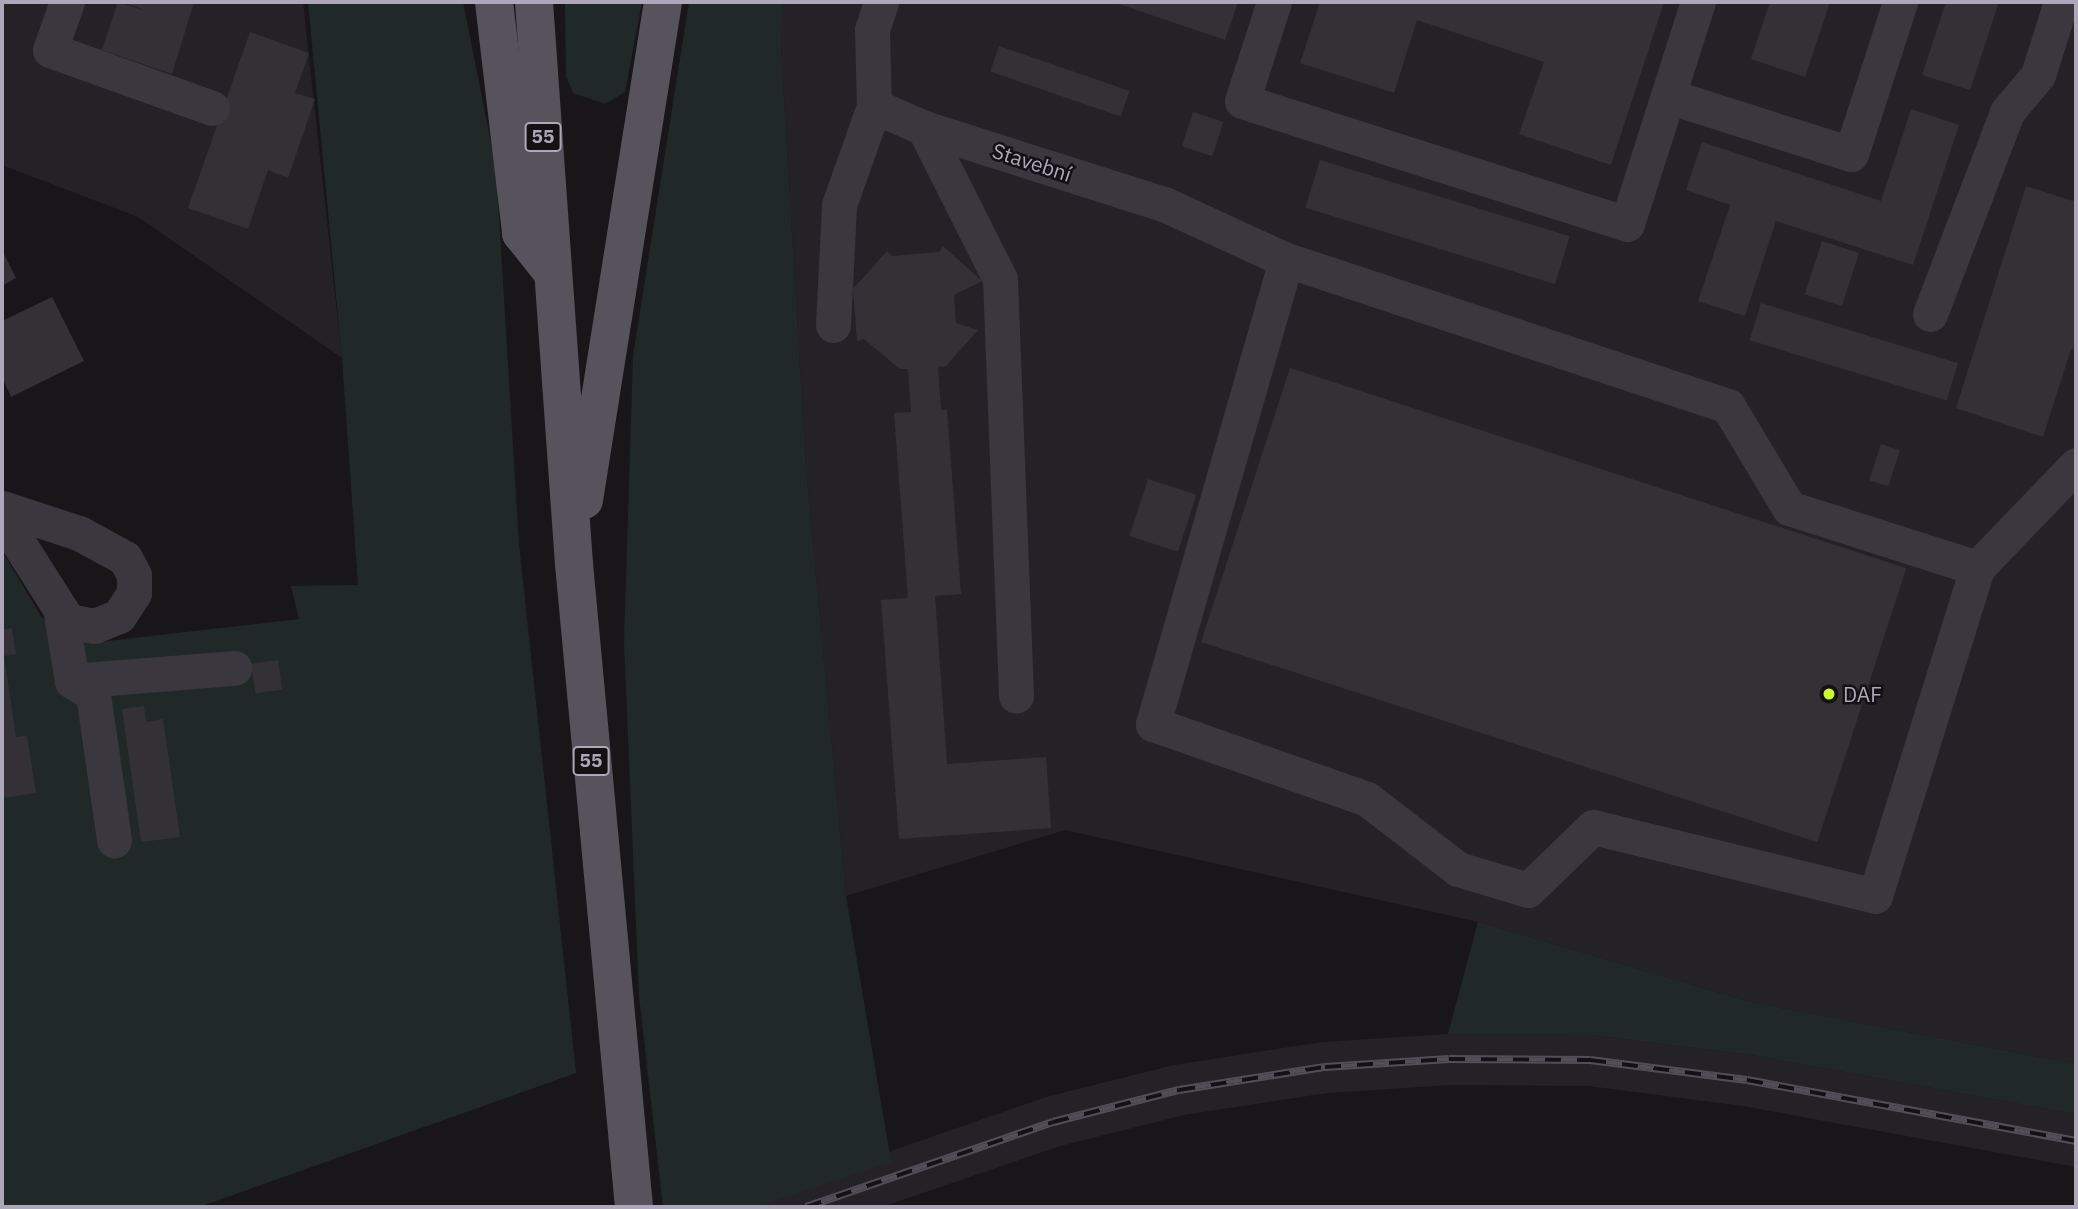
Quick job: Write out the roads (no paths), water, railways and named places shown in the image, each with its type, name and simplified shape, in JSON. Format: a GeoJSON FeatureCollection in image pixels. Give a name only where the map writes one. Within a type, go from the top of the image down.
{"type":"FeatureCollection","features":[{"type":"Feature","properties":{"kind":"main road"},"geometry":{"type":"LineString","coordinates":[[494,2],[521,233],[552,272]]}},
{"type":"Feature","properties":{"kind":"main road","name":"55"},"geometry":{"type":"LineString","coordinates":[[534,2],[574,564],[634,1207]]}},
{"type":"Feature","properties":{"kind":"main road"},"geometry":{"type":"LineString","coordinates":[[574,564],[663,2]]}},
{"type":"Feature","properties":{"kind":"street"},"geometry":{"type":"LineString","coordinates":[[67,2],[50,50],[212,108]]}},
{"type":"Feature","properties":{"kind":"street"},"geometry":{"type":"LineString","coordinates":[[833,325],[839,205],[874,106],[872,30],[881,2]]}},
{"type":"Feature","properties":{"kind":"street"},"geometry":{"type":"LineString","coordinates":[[1274,2],[1242,101],[1627,224],[1698,2]]}},
{"type":"Feature","properties":{"kind":"street"},"geometry":{"type":"LineString","coordinates":[[1668,96],[1851,154],[1900,2]]}},
{"type":"Feature","properties":{"kind":"street"},"geometry":{"type":"LineString","coordinates":[[1930,314],[2007,112],[2038,75],[2061,2]]}},
{"type":"Feature","properties":{"kind":"street","name":"Stavební"},"geometry":{"type":"LineString","coordinates":[[874,106],[924,128],[1164,204],[1286,260],[1728,406],[1789,508],[1977,568]]}},
{"type":"Feature","properties":{"kind":"street"},"geometry":{"type":"LineString","coordinates":[[924,128],[1000,279],[1016,696]]}},
{"type":"Feature","properties":{"kind":"street"},"geometry":{"type":"LineString","coordinates":[[1286,260],[1153,724],[1367,799],[1458,869],[1528,890],[1593,827],[1875,896],[1977,568],[2075,463]]}},
{"type":"Feature","properties":{"kind":"street"},"geometry":{"type":"LineString","coordinates":[[2,508],[79,533],[125,558],[134,575],[134,593],[119,616],[94,626],[68,621],[61,614],[2,517]]}},
{"type":"Feature","properties":{"kind":"street"},"geometry":{"type":"LineString","coordinates":[[61,614],[72,681],[93,694],[114,840]]}},
{"type":"Feature","properties":{"kind":"street"},"geometry":{"type":"LineString","coordinates":[[72,681],[234,668]]}},
{"type":"Feature","properties":{"kind":"railway"},"geometry":{"type":"LineString","coordinates":[[806,1207],[1053,1122],[1179,1090],[1325,1067],[1449,1059],[1590,1060],[1747,1080],[2076,1141]]}},
{"type":"Feature","properties":{"kind":"place","name":"DAF"},"geometry":{"type":"Point","coordinates":[1829,694]}}]}
